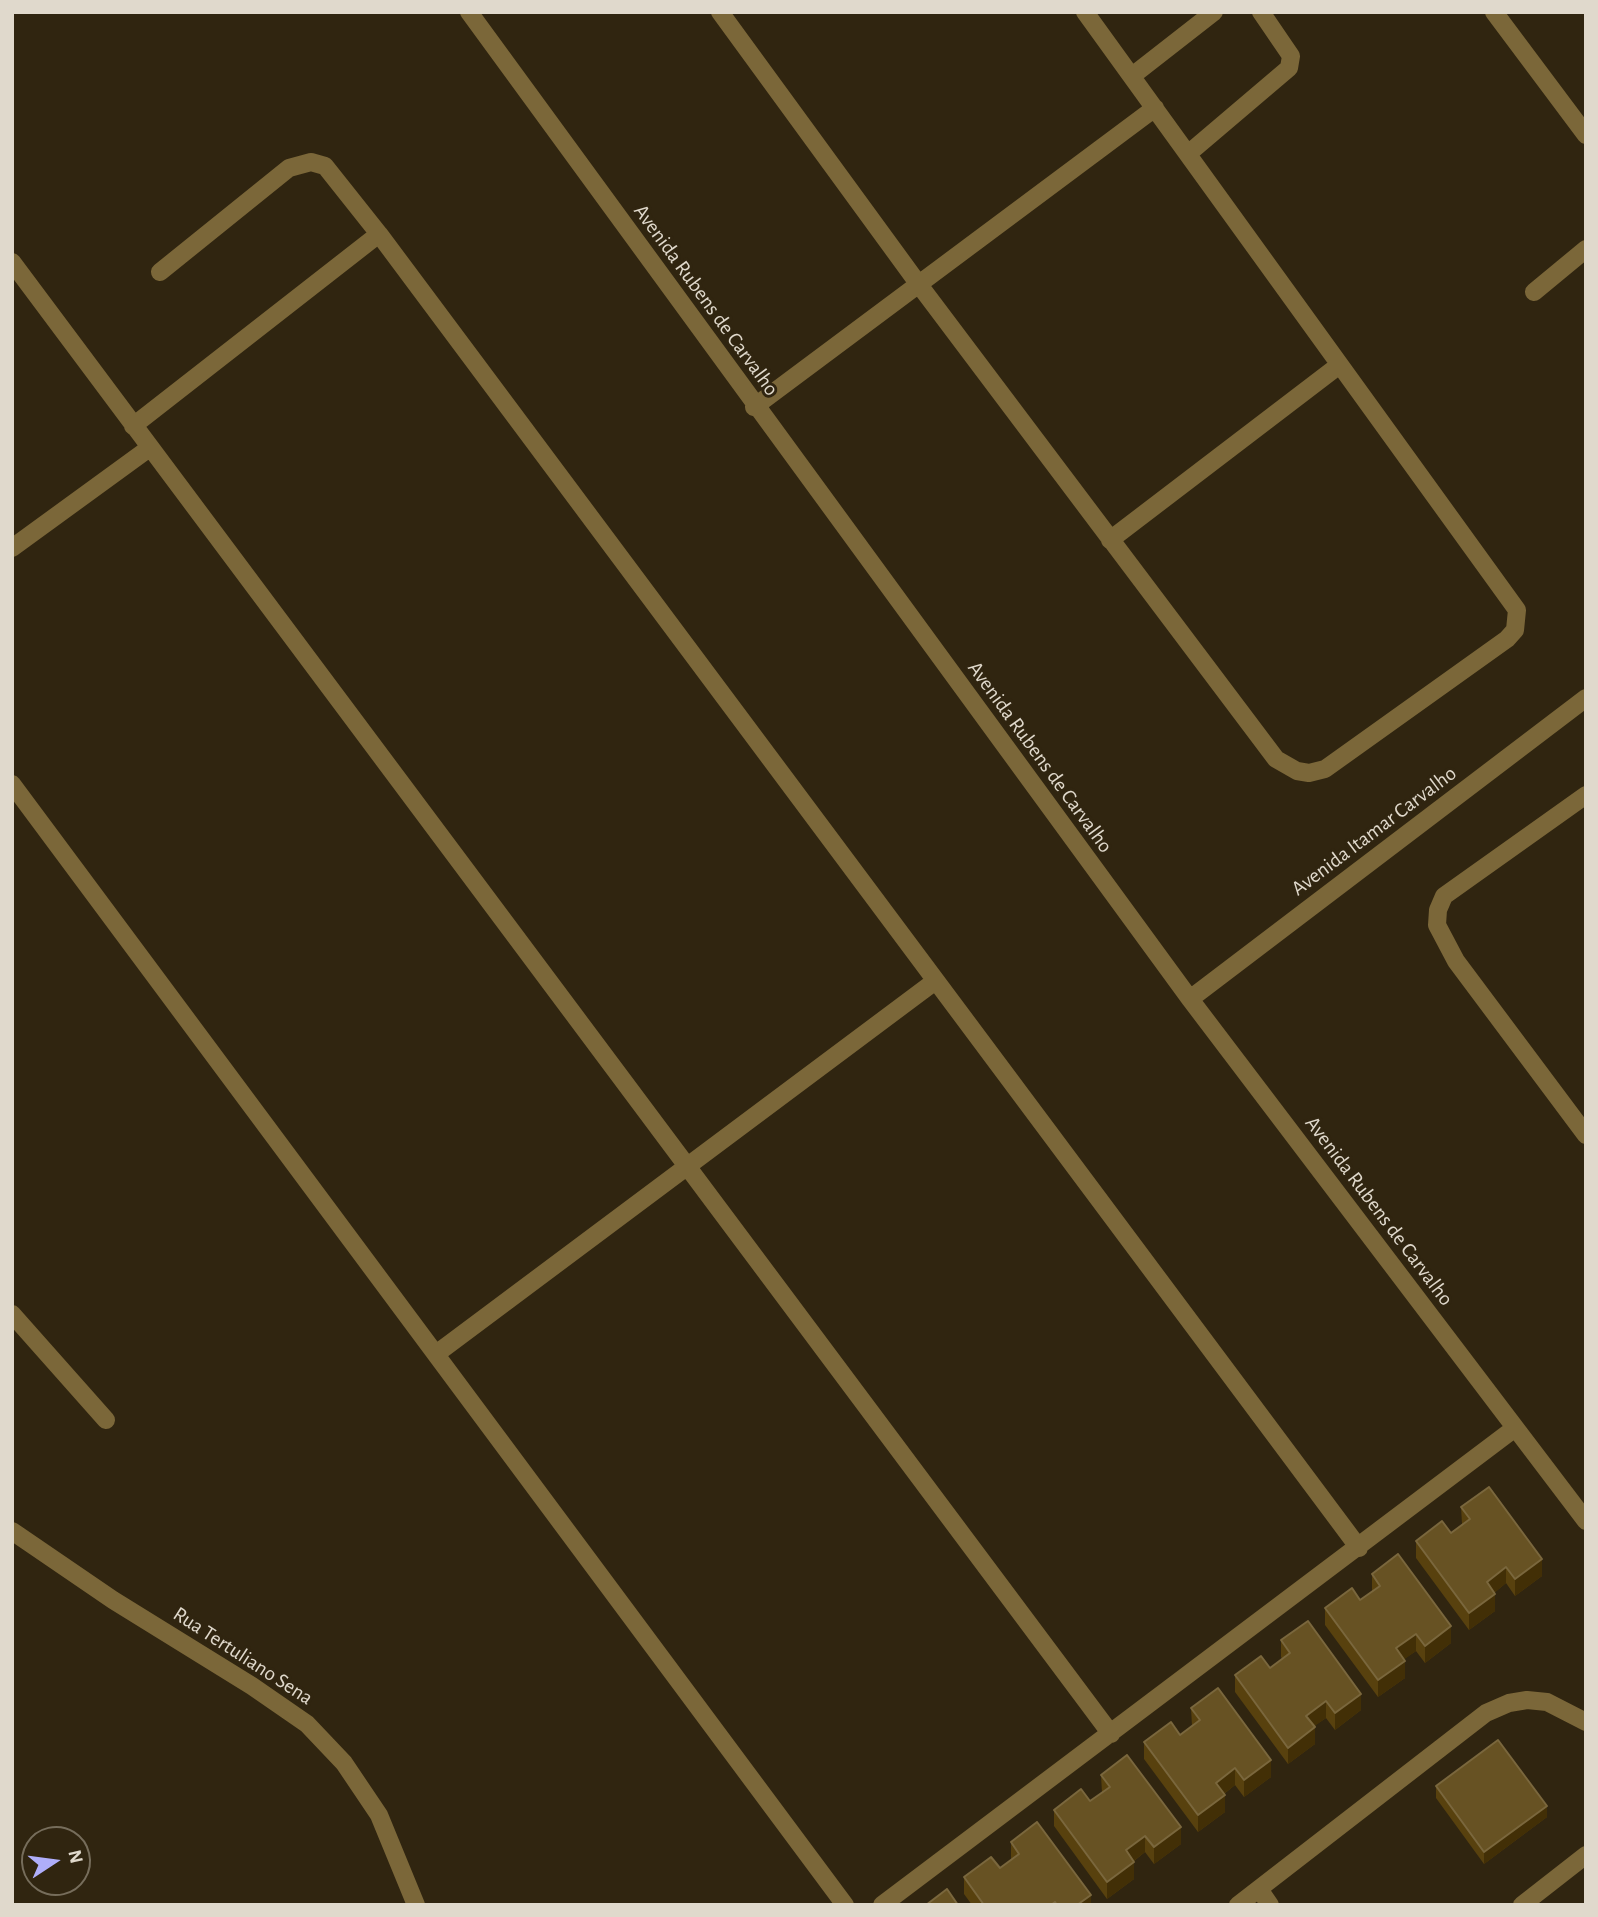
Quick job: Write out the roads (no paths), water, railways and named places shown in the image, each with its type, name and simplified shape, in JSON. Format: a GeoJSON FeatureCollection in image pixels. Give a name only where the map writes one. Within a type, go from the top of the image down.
{"type":"FeatureCollection","features":[{"type":"Feature","properties":{"kind":"street","name":"Avenida Rubens de Carvalho"},"geometry":{"type":"LineString","coordinates":[[469,12],[754,407],[1190,999],[1586,1521]]}},
{"type":"Feature","properties":{"kind":"street"},"geometry":{"type":"LineString","coordinates":[[720,12],[1110,540],[1276,759],[1297,771],[1308,773],[1325,769],[1507,639],[1518,620],[1510,599],[1338,366],[1189,153],[1085,12]]}},
{"type":"Feature","properties":{"kind":"street"},"geometry":{"type":"LineString","coordinates":[[1132,76],[1214,12]]}},
{"type":"Feature","properties":{"kind":"street"},"geometry":{"type":"LineString","coordinates":[[1189,153],[1289,68],[1291,56],[1261,12]]}},
{"type":"Feature","properties":{"kind":"street"},"geometry":{"type":"LineString","coordinates":[[1494,12],[1586,135]]}},
{"type":"Feature","properties":{"kind":"street"},"geometry":{"type":"LineString","coordinates":[[754,407],[1155,107]]}},
{"type":"Feature","properties":{"kind":"street"},"geometry":{"type":"LineString","coordinates":[[160,272],[289,168],[312,162],[325,166],[379,234],[934,982],[1359,1548]]}},
{"type":"Feature","properties":{"kind":"street"},"geometry":{"type":"LineString","coordinates":[[133,426],[379,234]]}},
{"type":"Feature","properties":{"kind":"street"},"geometry":{"type":"LineString","coordinates":[[1534,292],[1586,249]]}},
{"type":"Feature","properties":{"kind":"street"},"geometry":{"type":"LineString","coordinates":[[12,262],[148,449],[1111,1734]]}},
{"type":"Feature","properties":{"kind":"street"},"geometry":{"type":"LineString","coordinates":[[1110,540],[1338,366]]}},
{"type":"Feature","properties":{"kind":"street"},"geometry":{"type":"LineString","coordinates":[[12,548],[148,449]]}},
{"type":"Feature","properties":{"kind":"street","name":"Avenida Itamar Carvalho"},"geometry":{"type":"LineString","coordinates":[[1190,999],[1586,698]]}},
{"type":"Feature","properties":{"kind":"street"},"geometry":{"type":"LineString","coordinates":[[12,784],[845,1905]]}},
{"type":"Feature","properties":{"kind":"street"},"geometry":{"type":"LineString","coordinates":[[1586,795],[1444,897],[1438,911],[1437,925],[1456,961],[1586,1135]]}},
{"type":"Feature","properties":{"kind":"street"},"geometry":{"type":"LineString","coordinates":[[436,1354],[934,982]]}},
{"type":"Feature","properties":{"kind":"street"},"geometry":{"type":"LineString","coordinates":[[12,1314],[106,1420]]}},
{"type":"Feature","properties":{"kind":"street"},"geometry":{"type":"LineString","coordinates":[[882,1905],[1515,1428]]}},
{"type":"Feature","properties":{"kind":"street","name":"Rua Tertuliano Sena"},"geometry":{"type":"LineString","coordinates":[[12,1531],[113,1600],[307,1724],[344,1763],[379,1815],[416,1905]]}},
{"type":"Feature","properties":{"kind":"street"},"geometry":{"type":"LineString","coordinates":[[1238,1905],[1486,1713],[1509,1703],[1527,1700],[1546,1702],[1586,1722]]}},
{"type":"Feature","properties":{"kind":"street"},"geometry":{"type":"LineString","coordinates":[[1522,1905],[1586,1856]]}},
{"type":"Feature","properties":{"kind":"street"},"geometry":{"type":"LineString","coordinates":[[1259,1889],[1270,1905]]}}]}
